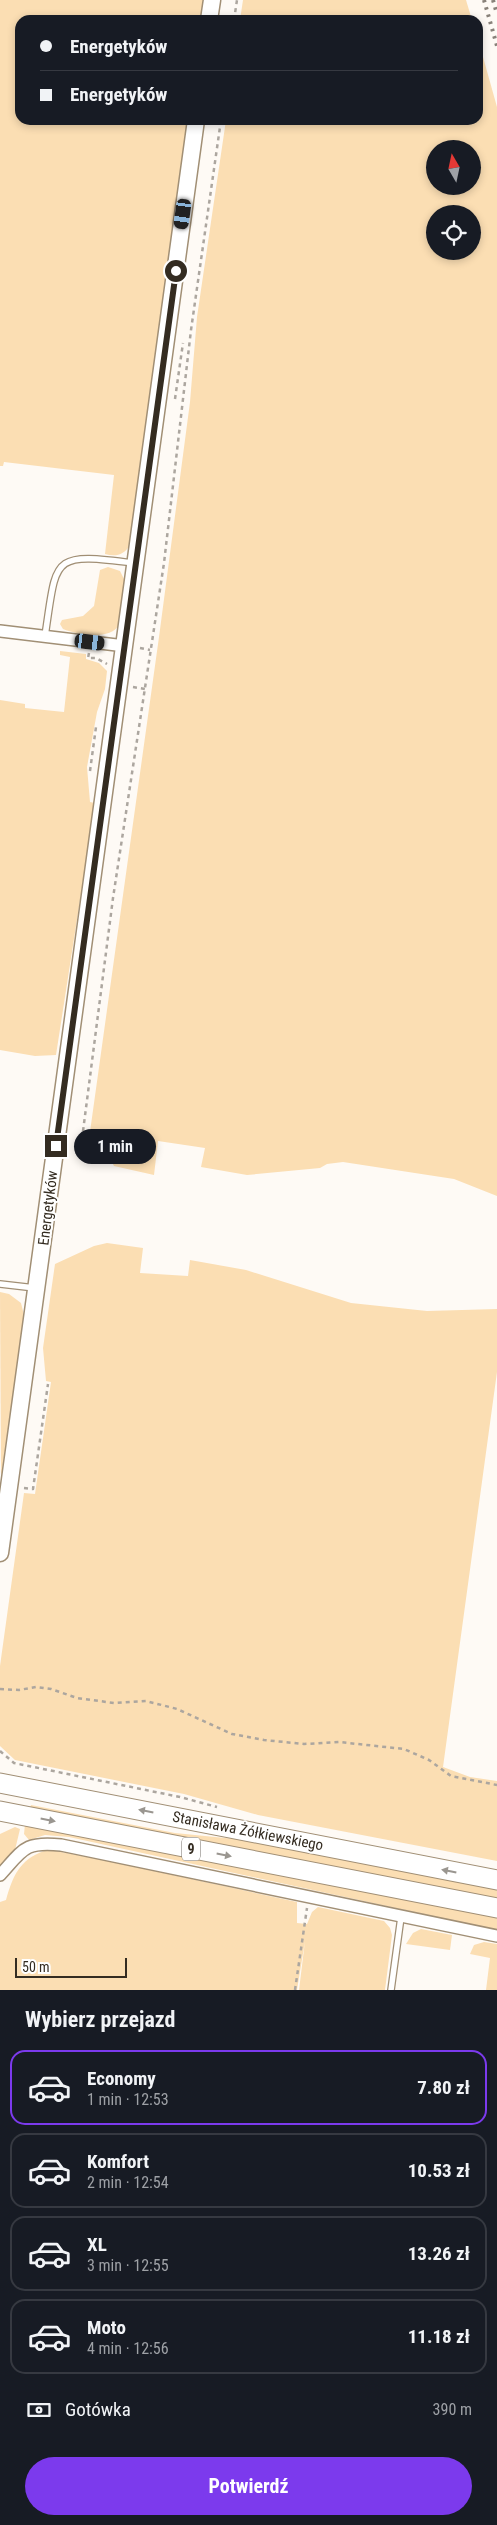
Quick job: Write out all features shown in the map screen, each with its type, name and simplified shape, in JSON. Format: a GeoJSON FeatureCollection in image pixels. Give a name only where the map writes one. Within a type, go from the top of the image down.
{"type":"FeatureCollection","features":[{"type":"Feature","properties":{"kind":"main road"},"geometry":{"type":"LineString","coordinates":[[210,15],[212,0]]}},
{"type":"Feature","properties":{"kind":"main road","name":"Energetyków"},"geometry":{"type":"LineString","coordinates":[[0,1553],[2,1522],[11,1486],[195,125]]}},
{"type":"Feature","properties":{"kind":"main road","name":"Stanisława Żółkiewskiego"},"geometry":{"type":"LineString","coordinates":[[0,1783],[497,1880]]}},
{"type":"Feature","properties":{"kind":"main road","name":"Stanisława Żółkiewskiego"},"geometry":{"type":"LineString","coordinates":[[0,1811],[497,1908]]}},
{"type":"Feature","properties":{"kind":"street"},"geometry":{"type":"LineString","coordinates":[[0,631],[125,646]]}},
{"type":"Feature","properties":{"kind":"street"},"geometry":{"type":"LineString","coordinates":[[0,1875],[22,1850],[28,1846],[46,1843],[497,1936]]}},
{"type":"Feature","properties":{"kind":"lane"},"geometry":{"type":"LineString","coordinates":[[46,636],[55,576],[64,563],[89,557],[136,563]]}},
{"type":"Feature","properties":{"kind":"lane"},"geometry":{"type":"LineString","coordinates":[[0,1284],[37,1288]]}},
{"type":"Feature","properties":{"kind":"lane"},"geometry":{"type":"LineString","coordinates":[[391,1990],[401,1917]]}},
{"type":"Feature","properties":{"kind":"path"},"geometry":{"type":"LineString","coordinates":[[235,15],[237,0]]}},
{"type":"Feature","properties":{"kind":"path"},"geometry":{"type":"LineString","coordinates":[[82,1138],[113,898],[164,563],[191,330],[220,125]]}},
{"type":"Feature","properties":{"kind":"path"},"geometry":{"type":"LineString","coordinates":[[11,1486],[33,1489],[48,1384]]}},
{"type":"Feature","properties":{"kind":"path"},"geometry":{"type":"LineString","coordinates":[[0,1689],[19,1690],[36,1687],[51,1689],[77,1698],[114,1703],[146,1701],[177,1709],[232,1734],[264,1740],[304,1744],[339,1742],[404,1750],[430,1760],[451,1776],[497,1785]]}},
{"type":"Feature","properties":{"kind":"path"},"geometry":{"type":"LineString","coordinates":[[0,1751],[14,1763],[36,1768]]}},
{"type":"Feature","properties":{"kind":"path"},"geometry":{"type":"LineString","coordinates":[[296,1990],[308,1897]]}},
{"type":"Feature","properties":{"kind":"shaded area"},"geometry":{"type":"Polygon","coordinates":[[[0,0],[204,0],[202,15],[15,15],[15,125],[187,125],[130,545],[122,553],[116,555],[105,554],[114,475],[4,462],[3,466],[0,466],[0,0]]]}},
{"type":"Feature","properties":{"kind":"shaded area"},"geometry":{"type":"Polygon","coordinates":[[[243,0],[466,0],[470,15],[241,15],[243,0]]]}},
{"type":"Feature","properties":{"kind":"shaded area"},"geometry":{"type":"Polygon","coordinates":[[[483,57],[497,107],[497,1196],[454,1179],[343,1162],[327,1164],[320,1168],[247,1175],[201,1167],[205,1148],[158,1141],[154,1175],[114,1166],[108,1155],[89,1139],[190,402],[197,317],[225,125],[483,125],[483,57]]]}},
{"type":"Feature","properties":{"kind":"shaded area"},"geometry":{"type":"Polygon","coordinates":[[[108,567],[120,571],[125,581],[120,624],[109,633],[102,635],[85,635],[63,629],[60,624],[62,620],[83,616],[94,606],[100,570],[108,567]]]}},
{"type":"Feature","properties":{"kind":"shaded area"},"geometry":{"type":"Polygon","coordinates":[[[60,651],[86,654],[86,659],[99,663],[107,671],[105,689],[97,712],[87,767],[90,802],[95,803],[56,1055],[35,1056],[0,1050],[0,700],[25,704],[25,708],[64,712],[70,657],[60,655],[60,651]]]}},
{"type":"Feature","properties":{"kind":"shaded area"},"geometry":{"type":"Polygon","coordinates":[[[107,1243],[143,1248],[140,1273],[188,1276],[190,1260],[246,1270],[351,1303],[427,1311],[497,1309],[497,1372],[443,1767],[470,1777],[497,1781],[497,1861],[258,1815],[184,1794],[15,1760],[0,1746],[0,1666],[24,1493],[35,1494],[51,1382],[46,1381],[43,1348],[55,1264],[94,1246],[107,1243]]]}},
{"type":"Feature","properties":{"kind":"shaded area"},"geometry":{"type":"Polygon","coordinates":[[[0,1292],[9,1294],[21,1303],[24,1315],[1,1479],[0,1292]]]}},
{"type":"Feature","properties":{"kind":"shaded area"},"geometry":{"type":"Polygon","coordinates":[[[31,1805],[175,1833],[245,1840],[497,1889],[497,1899],[30,1808],[31,1805]]]}},
{"type":"Feature","properties":{"kind":"shaded area"},"geometry":{"type":"Polygon","coordinates":[[[25,1824],[497,1918],[497,1930],[69,1837],[45,1835],[29,1840],[24,1834],[25,1824]]]}},
{"type":"Feature","properties":{"kind":"shaded area"},"geometry":{"type":"Polygon","coordinates":[[[15,1827],[20,1829],[15,1850],[0,1866],[0,1834],[15,1827]]]}},
{"type":"Feature","properties":{"kind":"shaded area"},"geometry":{"type":"Polygon","coordinates":[[[44,1851],[56,1851],[113,1862],[297,1902],[297,1923],[307,1924],[312,1912],[318,1907],[384,1921],[390,1928],[392,1935],[385,1990],[299,1990],[305,1941],[297,1990],[0,1990],[0,1902],[6,1900],[11,1883],[23,1864],[28,1859],[44,1851]]]}},
{"type":"Feature","properties":{"kind":"shaded area"},"geometry":{"type":"Polygon","coordinates":[[[421,1929],[452,1935],[450,1950],[406,1944],[413,1933],[421,1929]]]}},
{"type":"Feature","properties":{"kind":"shaded area"},"geometry":{"type":"Polygon","coordinates":[[[484,1942],[497,1944],[497,1990],[486,1990],[490,1958],[470,1954],[474,1945],[484,1942]]]}},
{"type":"Feature","properties":{"kind":"railway"},"geometry":{"type":"LineString","coordinates":[[484,0],[497,46]]}},
{"type":"Feature","properties":{"kind":"railway"},"geometry":{"type":"LineString","coordinates":[[493,0],[497,14]]}},
{"type":"Feature","properties":{"kind":"route"},"geometry":{"type":"LineString","coordinates":[[56,1146],[176,271]]}}]}
